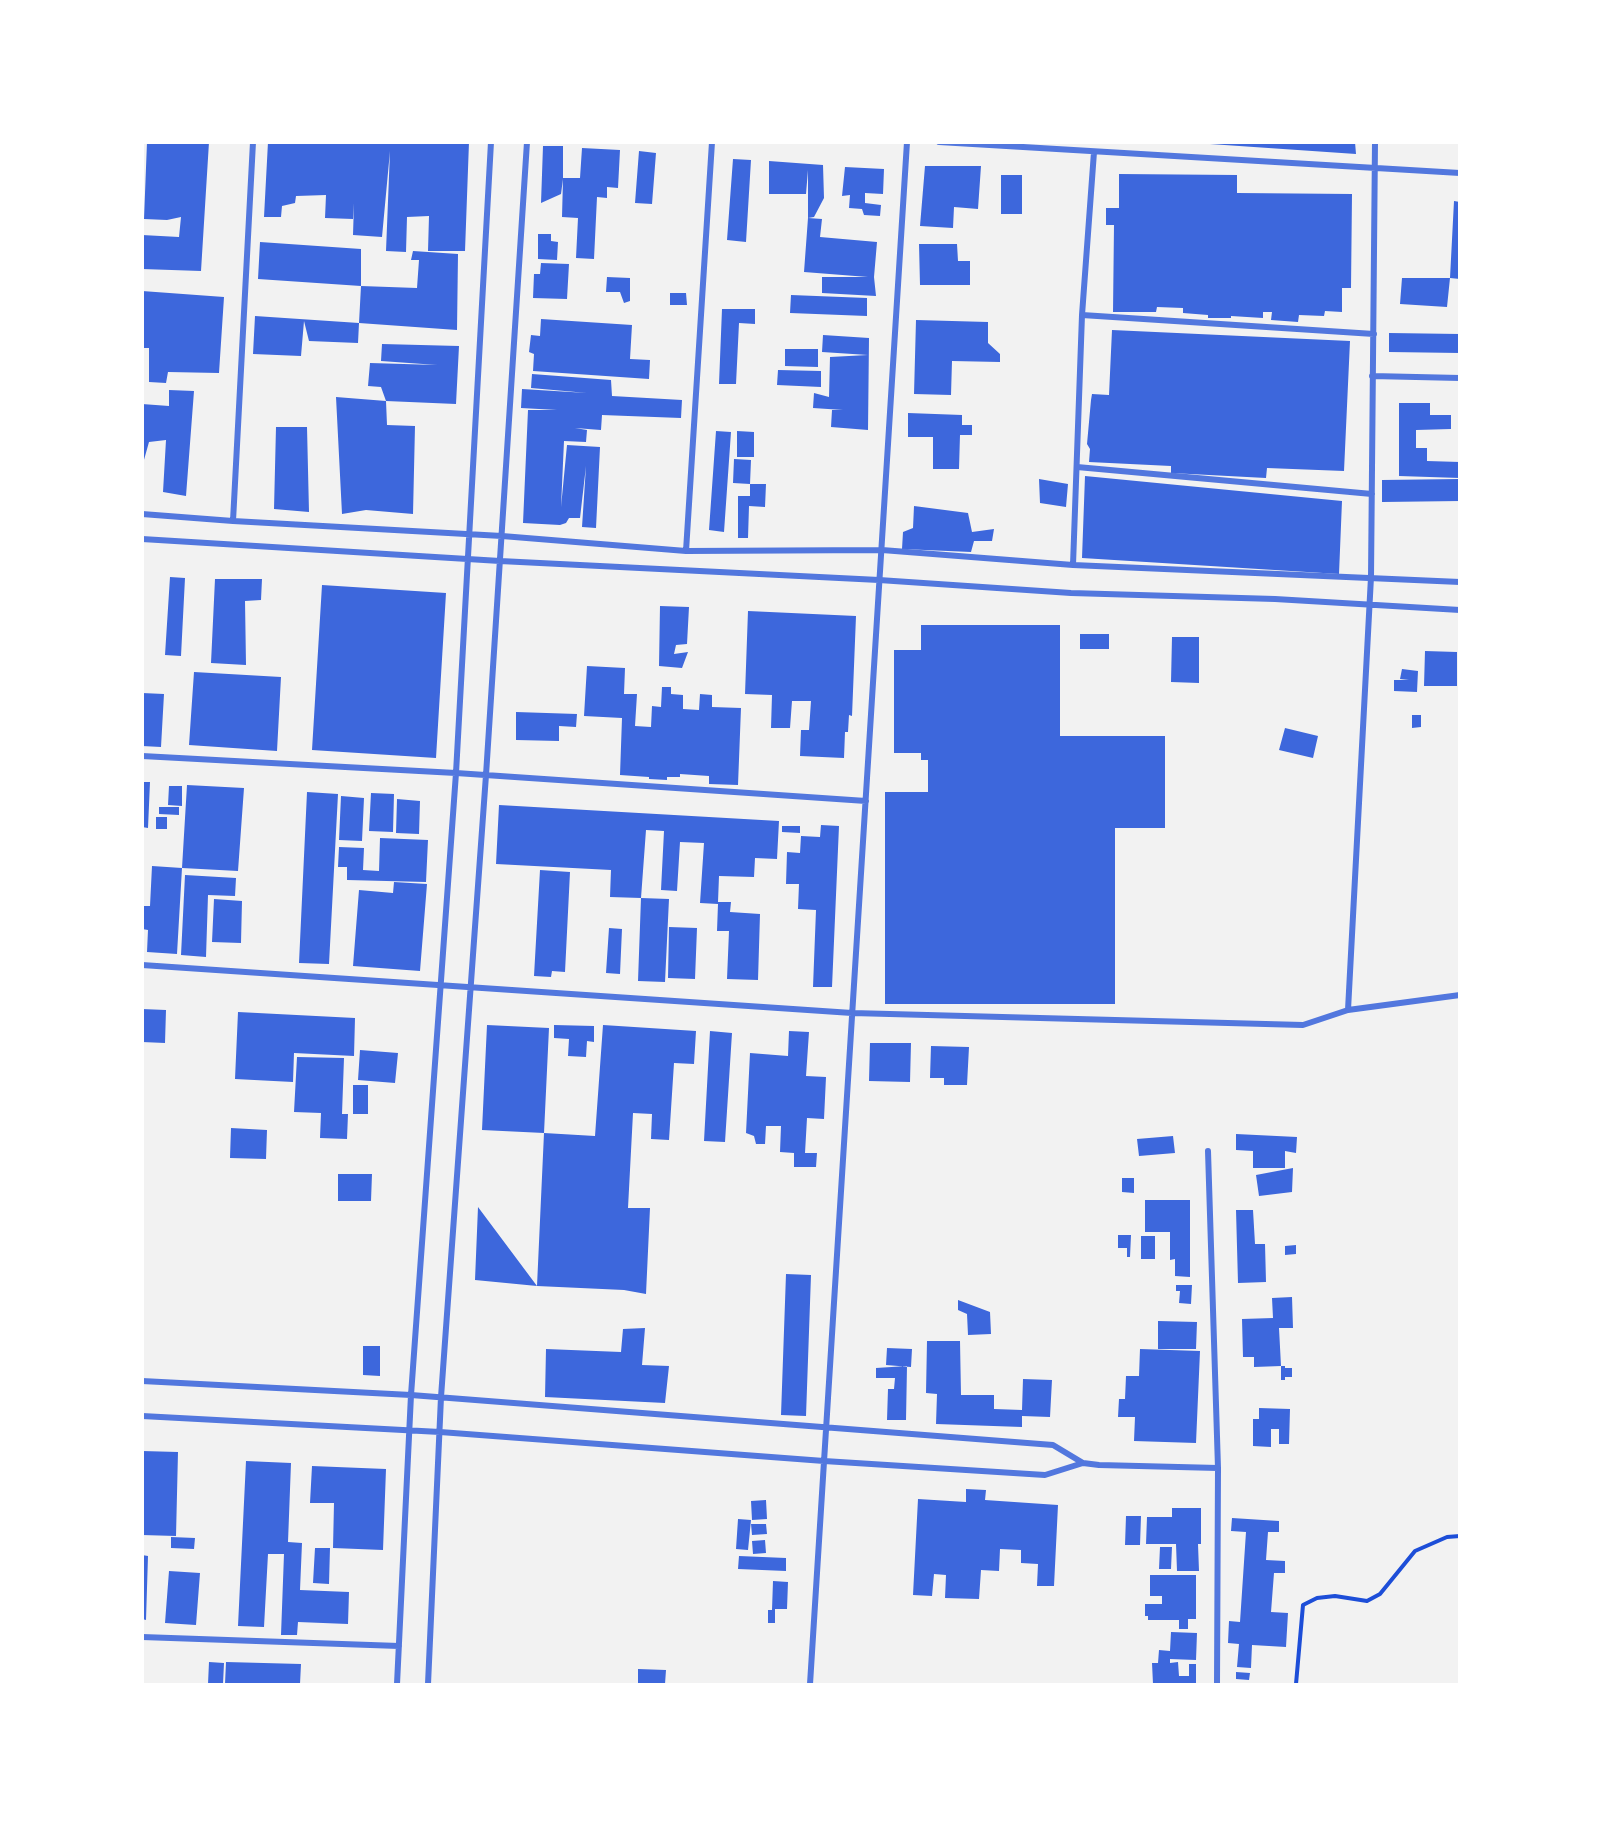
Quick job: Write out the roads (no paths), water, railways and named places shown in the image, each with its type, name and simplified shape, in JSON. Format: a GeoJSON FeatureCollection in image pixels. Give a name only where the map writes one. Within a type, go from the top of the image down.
{"type":"FeatureCollection","features":[{"type":"Feature","properties":{"kind":"street"},"geometry":{"type":"LineString","coordinates":[[233,521],[253,142]]}},
{"type":"Feature","properties":{"kind":"street"},"geometry":{"type":"LineString","coordinates":[[397,1684],[411,1395],[456,773],[491,142]]}},
{"type":"Feature","properties":{"kind":"street"},"geometry":{"type":"LineString","coordinates":[[428,1684],[441,1397],[486,775],[526,142]]}},
{"type":"Feature","properties":{"kind":"street"},"geometry":{"type":"LineString","coordinates":[[687,551],[712,142]]}},
{"type":"Feature","properties":{"kind":"street"},"geometry":{"type":"LineString","coordinates":[[810,1684],[907,142]]}},
{"type":"Feature","properties":{"kind":"street"},"geometry":{"type":"LineString","coordinates":[[939,142],[1021,145],[1094,152],[1460,173]]}},
{"type":"Feature","properties":{"kind":"street"},"geometry":{"type":"LineString","coordinates":[[1348,1010],[1371,577],[1375,142]]}},
{"type":"Feature","properties":{"kind":"street"},"geometry":{"type":"LineString","coordinates":[[1073,565],[1082,315],[1094,152]]}},
{"type":"Feature","properties":{"kind":"street"},"geometry":{"type":"LineString","coordinates":[[1082,315],[1374,334]]}},
{"type":"Feature","properties":{"kind":"street"},"geometry":{"type":"LineString","coordinates":[[1372,376],[1460,378]]}},
{"type":"Feature","properties":{"kind":"street"},"geometry":{"type":"LineString","coordinates":[[1077,467],[1372,494]]}},
{"type":"Feature","properties":{"kind":"street"},"geometry":{"type":"LineString","coordinates":[[142,514],[502,536],[687,551],[882,549],[1073,565],[1460,582]]}},
{"type":"Feature","properties":{"kind":"street"},"geometry":{"type":"LineString","coordinates":[[142,539],[500,561],[879,580],[1071,593],[1370,604],[1460,610]]}},
{"type":"Feature","properties":{"kind":"street"},"geometry":{"type":"LineString","coordinates":[[142,756],[456,773],[866,801]]}},
{"type":"Feature","properties":{"kind":"street"},"geometry":{"type":"LineString","coordinates":[[142,965],[852,1013],[1303,1025],[1348,1010],[1460,995]]}},
{"type":"Feature","properties":{"kind":"street"},"geometry":{"type":"LineString","coordinates":[[1208,1151],[1218,1468],[1217,1684]]}},
{"type":"Feature","properties":{"kind":"street"},"geometry":{"type":"LineString","coordinates":[[142,1381],[441,1397],[1053,1445],[1083,1463],[1218,1468]]}},
{"type":"Feature","properties":{"kind":"street"},"geometry":{"type":"LineString","coordinates":[[142,1416],[440,1432],[1045,1475],[1083,1463]]}},
{"type":"Feature","properties":{"kind":"street"},"geometry":{"type":"LineString","coordinates":[[142,1637],[399,1646]]}}]}
